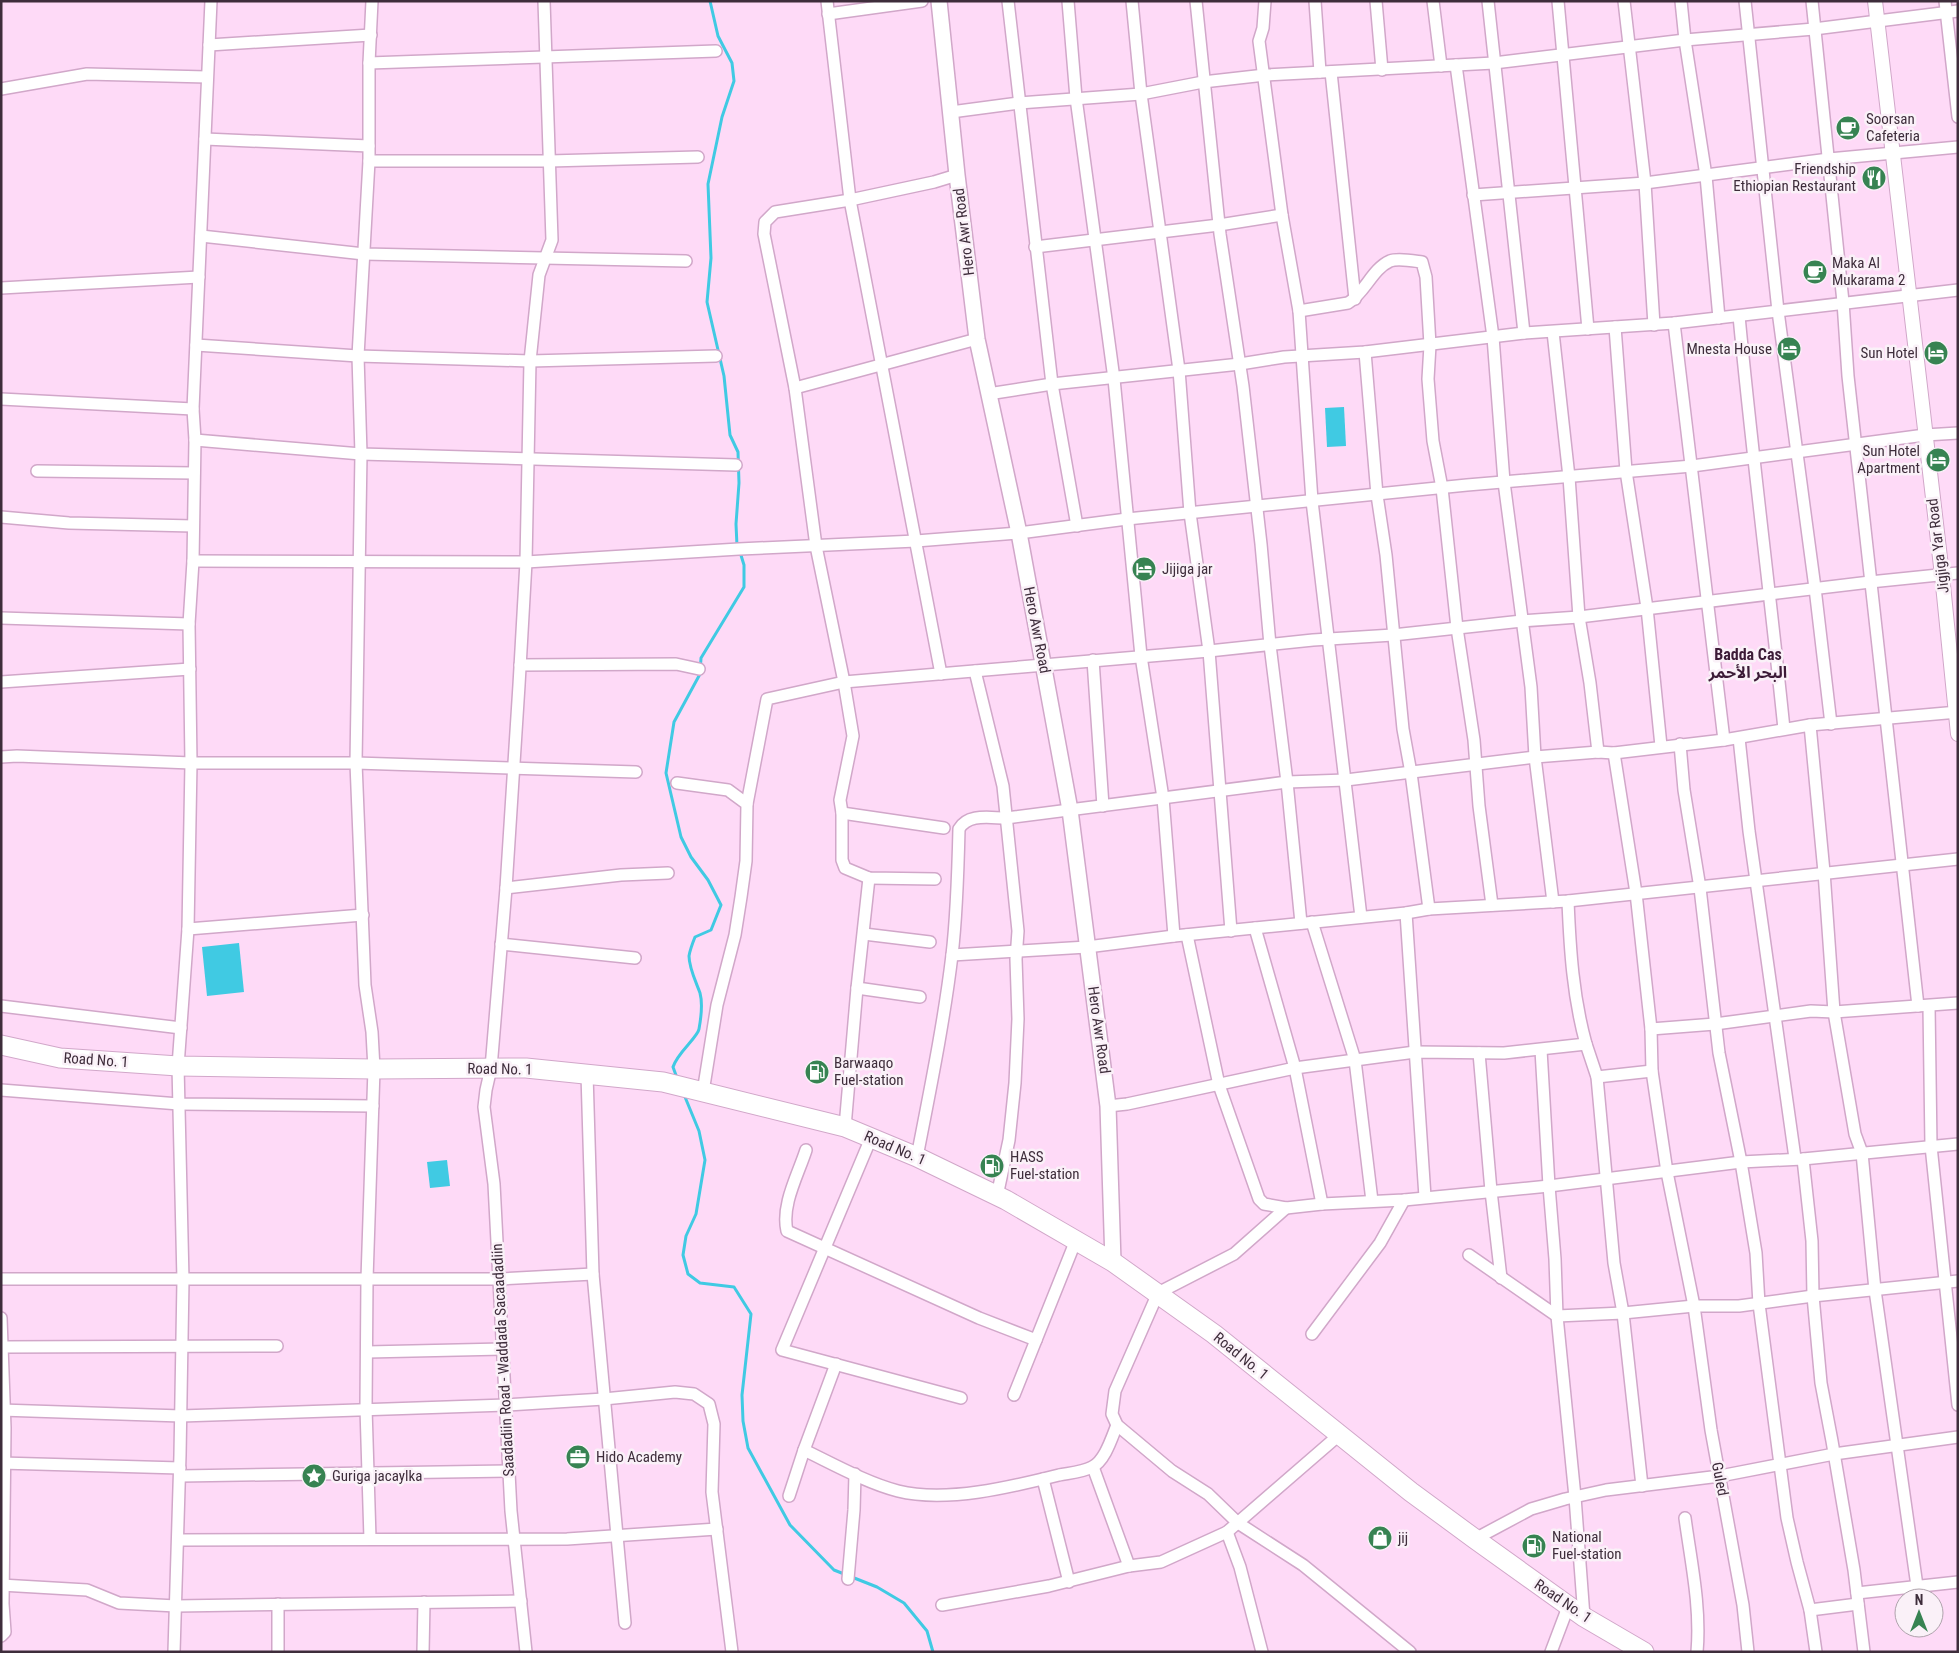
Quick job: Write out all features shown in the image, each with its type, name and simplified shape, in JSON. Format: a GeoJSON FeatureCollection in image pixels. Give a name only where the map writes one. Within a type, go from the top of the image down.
{"type":"FeatureCollection","features":[{"type":"Feature","properties":{"kind":"highway","name":"Road No. 1"},"geometry":{"type":"LineString","coordinates":[[1,1045],[60,1058],[178,1066],[374,1069],[526,1068],[663,1082],[845,1127],[917,1157],[997,1196],[1114,1262],[1214,1334],[1338,1435],[1475,1539],[1576,1612],[1644,1652]]}},
{"type":"Feature","properties":{"kind":"main road","name":"Hero Awr Road"},"geometry":{"type":"LineString","coordinates":[[939,1],[957,175],[977,339],[1019,533],[1070,810],[1108,1106],[1114,1262]]}},
{"type":"Feature","properties":{"kind":"street"},"geometry":{"type":"LineString","coordinates":[[174,1652],[180,1472],[183,1280],[178,1066],[188,929],[192,763],[189,624],[195,440],[193,408],[211,1]]}},
{"type":"Feature","properties":{"kind":"street"},"geometry":{"type":"LineString","coordinates":[[370,1539],[366,1408],[367,1280],[374,1069],[372,1032],[365,985],[356,764],[361,454],[358,356],[369,161],[369,63],[372,1]]}},
{"type":"Feature","properties":{"kind":"street","name":"Saadadiin Road - Waddada Sacaadadiin"},"geometry":{"type":"LineString","coordinates":[[526,1652],[509,1471],[494,1184],[484,1107],[491,1068],[506,888],[520,665],[526,562],[530,362],[539,275],[552,240],[544,1]]}},
{"type":"Feature","properties":{"kind":"street"},"geometry":{"type":"LineString","coordinates":[[827,1],[850,200],[941,674]]}},
{"type":"Feature","properties":{"kind":"street"},"geometry":{"type":"LineString","coordinates":[[828,14],[922,1]]}},
{"type":"Feature","properties":{"kind":"street"},"geometry":{"type":"LineString","coordinates":[[1008,1],[1052,384],[1077,526]]}},
{"type":"Feature","properties":{"kind":"street"},"geometry":{"type":"LineString","coordinates":[[1068,1],[1076,98],[1114,379],[1141,656],[1163,798],[1174,936]]}},
{"type":"Feature","properties":{"kind":"street"},"geometry":{"type":"LineString","coordinates":[[1132,1],[1141,94],[1179,370],[1190,513],[1209,651],[1231,931]]}},
{"type":"Feature","properties":{"kind":"street"},"geometry":{"type":"LineString","coordinates":[[1196,1],[1219,225],[1240,364],[1270,645],[1306,923],[1355,1060],[1372,1201]]}},
{"type":"Feature","properties":{"kind":"street"},"geometry":{"type":"LineString","coordinates":[[1265,1],[1264,28],[1259,41],[1282,215],[1299,311],[1312,501],[1361,917]]}},
{"type":"Feature","properties":{"kind":"street"},"geometry":{"type":"LineString","coordinates":[[1315,1],[1355,299]]}},
{"type":"Feature","properties":{"kind":"street"},"geometry":{"type":"LineString","coordinates":[[1376,1],[1382,70]]}},
{"type":"Feature","properties":{"kind":"street"},"geometry":{"type":"LineString","coordinates":[[1433,1],[1441,66]]}},
{"type":"Feature","properties":{"kind":"street"},"geometry":{"type":"LineString","coordinates":[[1488,1],[1524,333]]}},
{"type":"Feature","properties":{"kind":"street"},"geometry":{"type":"LineString","coordinates":[[1558,1],[1588,329]]}},
{"type":"Feature","properties":{"kind":"street"},"geometry":{"type":"LineString","coordinates":[[1624,1],[1645,183],[1654,325]]}},
{"type":"Feature","properties":{"kind":"street"},"geometry":{"type":"LineString","coordinates":[[1681,1],[1685,40],[1706,176],[1719,318]]}},
{"type":"Feature","properties":{"kind":"street"},"geometry":{"type":"LineString","coordinates":[[1745,1],[1778,311],[1831,724]]}},
{"type":"Feature","properties":{"kind":"street"},"geometry":{"type":"LineString","coordinates":[[1812,1],[1870,582],[1902,864],[1923,1006],[1931,1146],[1958,1405]]}},
{"type":"Feature","properties":{"kind":"street","name":"Jigjiga Yar Road"},"geometry":{"type":"LineString","coordinates":[[1875,1],[1942,575],[1958,734]]}},
{"type":"Feature","properties":{"kind":"street"},"geometry":{"type":"LineString","coordinates":[[951,112],[1019,103],[1141,94],[1203,82],[1265,75],[1494,63],[1563,56],[1685,40],[1814,29],[1878,20],[1945,6],[1958,11]]}},
{"type":"Feature","properties":{"kind":"street"},"geometry":{"type":"LineString","coordinates":[[1945,6],[1958,118]]}},
{"type":"Feature","properties":{"kind":"street"},"geometry":{"type":"LineString","coordinates":[[209,45],[371,35]]}},
{"type":"Feature","properties":{"kind":"street"},"geometry":{"type":"LineString","coordinates":[[369,63],[716,51]]}},
{"type":"Feature","properties":{"kind":"street"},"geometry":{"type":"LineString","coordinates":[[1456,65],[1493,337],[1504,482],[1532,687],[1535,757],[1552,902]]}},
{"type":"Feature","properties":{"kind":"street"},"geometry":{"type":"LineString","coordinates":[[1,89],[86,74],[207,77]]}},
{"type":"Feature","properties":{"kind":"street"},"geometry":{"type":"LineString","coordinates":[[205,139],[369,146]]}},
{"type":"Feature","properties":{"kind":"street"},"geometry":{"type":"LineString","coordinates":[[1473,195],[1645,183],[1829,159],[1958,147]]}},
{"type":"Feature","properties":{"kind":"street"},"geometry":{"type":"LineString","coordinates":[[369,161],[549,161],[698,156]]}},
{"type":"Feature","properties":{"kind":"street"},"geometry":{"type":"LineString","coordinates":[[935,879],[869,878],[845,868],[842,860],[842,813],[840,800],[853,736],[816,546],[795,388],[764,234],[765,222],[775,212],[850,200],[934,182],[957,175]]}},
{"type":"Feature","properties":{"kind":"street"},"geometry":{"type":"LineString","coordinates":[[1035,247],[1159,233],[1282,215]]}},
{"type":"Feature","properties":{"kind":"street"},"geometry":{"type":"LineString","coordinates":[[201,236],[364,254],[686,261]]}},
{"type":"Feature","properties":{"kind":"street"},"geometry":{"type":"LineString","coordinates":[[1299,311],[1348,304],[1355,299],[1379,269],[1392,260],[1422,262],[1426,276],[1430,345],[1428,379],[1433,441],[1442,488],[1457,628],[1474,740],[1492,905]]}},
{"type":"Feature","properties":{"kind":"street"},"geometry":{"type":"LineString","coordinates":[[1,288],[199,277]]}},
{"type":"Feature","properties":{"kind":"street"},"geometry":{"type":"LineString","coordinates":[[988,394],[1052,384],[1114,379],[1303,356],[1365,352],[1524,333],[1674,324],[1843,302],[1958,290]]}},
{"type":"Feature","properties":{"kind":"street"},"geometry":{"type":"LineString","coordinates":[[1739,316],[1753,458],[1771,594],[1784,729]]}},
{"type":"Feature","properties":{"kind":"street"},"geometry":{"type":"LineString","coordinates":[[1674,324],[1724,740]]}},
{"type":"Feature","properties":{"kind":"street"},"geometry":{"type":"LineString","coordinates":[[1615,327],[1626,471],[1647,608],[1661,746]]}},
{"type":"Feature","properties":{"kind":"street"},"geometry":{"type":"LineString","coordinates":[[1553,332],[1569,477],[1580,617],[1598,752]]}},
{"type":"Feature","properties":{"kind":"street"},"geometry":{"type":"LineString","coordinates":[[795,388],[977,339]]}},
{"type":"Feature","properties":{"kind":"street"},"geometry":{"type":"LineString","coordinates":[[196,345],[358,356],[530,362],[716,356]]}},
{"type":"Feature","properties":{"kind":"street"},"geometry":{"type":"LineString","coordinates":[[1365,352],[1377,495],[1386,555],[1403,729],[1429,909]]}},
{"type":"Feature","properties":{"kind":"street"},"geometry":{"type":"LineString","coordinates":[[1,399],[193,408]]}},
{"type":"Feature","properties":{"kind":"street"},"geometry":{"type":"LineString","coordinates":[[192,561],[526,562],[738,549],[916,541],[1019,533],[1127,519],[1504,482],[1692,466],[1925,435],[1958,433]]}},
{"type":"Feature","properties":{"kind":"street"},"geometry":{"type":"LineString","coordinates":[[195,440],[361,454],[736,465]]}},
{"type":"Feature","properties":{"kind":"street"},"geometry":{"type":"LineString","coordinates":[[37,471],[194,474]]}},
{"type":"Feature","properties":{"kind":"street"},"geometry":{"type":"LineString","coordinates":[[1,517],[69,523],[193,526]]}},
{"type":"Feature","properties":{"kind":"street"},"geometry":{"type":"LineString","coordinates":[[703,1092],[717,1005],[735,935],[746,861],[747,804],[767,698],[844,682],[1491,626],[1958,573]]}},
{"type":"Feature","properties":{"kind":"street"},"geometry":{"type":"LineString","coordinates":[[1,618],[189,624]]}},
{"type":"Feature","properties":{"kind":"street"},"geometry":{"type":"LineString","coordinates":[[1093,660],[1102,806]]}},
{"type":"Feature","properties":{"kind":"street"},"geometry":{"type":"LineString","coordinates":[[520,665],[676,664],[699,669]]}},
{"type":"Feature","properties":{"kind":"street"},"geometry":{"type":"LineString","coordinates":[[1,682],[190,669]]}},
{"type":"Feature","properties":{"kind":"street"},"geometry":{"type":"LineString","coordinates":[[974,671],[1003,786],[1018,931],[1018,1019],[1015,1083],[1009,1140],[997,1196]]}},
{"type":"Feature","properties":{"kind":"street"},"geometry":{"type":"LineString","coordinates":[[917,1157],[935,1062],[952,954],[958,884],[959,830],[962,823],[969,819],[1006,818],[1287,782],[1346,780],[1411,774],[1535,757],[1598,752],[1614,753],[1739,738],[1784,729],[1957,712]]}},
{"type":"Feature","properties":{"kind":"street"},"geometry":{"type":"LineString","coordinates":[[1810,726],[1824,872],[1834,1012],[1856,1134],[1862,1153],[1876,1290],[1916,1586]]}},
{"type":"Feature","properties":{"kind":"street"},"geometry":{"type":"LineString","coordinates":[[1739,738],[1749,831],[1775,1015],[1812,1241],[1813,1296],[1821,1383],[1834,1454],[1864,1652]]}},
{"type":"Feature","properties":{"kind":"street"},"geometry":{"type":"LineString","coordinates":[[1680,744],[1684,790],[1700,888],[1715,1024],[1756,1253],[1759,1304],[1788,1518],[1810,1610],[1816,1652]]}},
{"type":"Feature","properties":{"kind":"street","name":"Guled"},"geometry":{"type":"LineString","coordinates":[[1614,753],[1636,893],[1651,1028],[1652,1071],[1668,1172],[1694,1306],[1711,1430],[1743,1605],[1748,1652]]}},
{"type":"Feature","properties":{"kind":"street"},"geometry":{"type":"LineString","coordinates":[[1,757],[636,772]]}},
{"type":"Feature","properties":{"kind":"street"},"geometry":{"type":"LineString","coordinates":[[677,783],[728,790],[747,804]]}},
{"type":"Feature","properties":{"kind":"street"},"geometry":{"type":"LineString","coordinates":[[842,813],[944,828]]}},
{"type":"Feature","properties":{"kind":"street"},"geometry":{"type":"LineString","coordinates":[[952,954],[1087,947],[1429,909],[1568,901],[1958,859]]}},
{"type":"Feature","properties":{"kind":"street"},"geometry":{"type":"LineString","coordinates":[[506,888],[621,875],[668,873]]}},
{"type":"Feature","properties":{"kind":"street"},"geometry":{"type":"LineString","coordinates":[[845,1127],[869,878]]}},
{"type":"Feature","properties":{"kind":"street"},"geometry":{"type":"LineString","coordinates":[[1568,901],[1572,977],[1576,1002],[1586,1044],[1597,1077],[1614,1262],[1623,1313],[1642,1486]]}},
{"type":"Feature","properties":{"kind":"street"},"geometry":{"type":"LineString","coordinates":[[1406,913],[1425,1196]]}},
{"type":"Feature","properties":{"kind":"street"},"geometry":{"type":"LineString","coordinates":[[188,929],[362,915]]}},
{"type":"Feature","properties":{"kind":"street"},"geometry":{"type":"LineString","coordinates":[[1256,928],[1295,1068],[1322,1204]]}},
{"type":"Feature","properties":{"kind":"street"},"geometry":{"type":"LineString","coordinates":[[864,934],[930,942]]}},
{"type":"Feature","properties":{"kind":"street"},"geometry":{"type":"LineString","coordinates":[[1187,935],[1219,1085],[1259,1198],[1264,1204],[1286,1208],[1322,1204],[1404,1200],[1425,1196],[1549,1186],[1741,1162],[1799,1159],[1958,1144]]}},
{"type":"Feature","properties":{"kind":"street"},"geometry":{"type":"LineString","coordinates":[[501,944],[635,958]]}},
{"type":"Feature","properties":{"kind":"street"},"geometry":{"type":"LineString","coordinates":[[857,988],[920,997]]}},
{"type":"Feature","properties":{"kind":"street"},"geometry":{"type":"LineString","coordinates":[[1651,1028],[1715,1024],[1811,1011],[1834,1012],[1958,1004]]}},
{"type":"Feature","properties":{"kind":"street"},"geometry":{"type":"LineString","coordinates":[[1,1006],[181,1028]]}},
{"type":"Feature","properties":{"kind":"street"},"geometry":{"type":"LineString","coordinates":[[1108,1106],[1219,1085],[1295,1068],[1415,1052],[1479,1054],[1541,1050],[1586,1044]]}},
{"type":"Feature","properties":{"kind":"street"},"geometry":{"type":"LineString","coordinates":[[1541,1050],[1557,1316],[1575,1496],[1576,1612],[1551,1652]]}},
{"type":"Feature","properties":{"kind":"street"},"geometry":{"type":"LineString","coordinates":[[1479,1054],[1501,1278]]}},
{"type":"Feature","properties":{"kind":"street"},"geometry":{"type":"LineString","coordinates":[[1597,1077],[1652,1071]]}},
{"type":"Feature","properties":{"kind":"street"},"geometry":{"type":"LineString","coordinates":[[587,1074],[593,1274],[625,1623]]}},
{"type":"Feature","properties":{"kind":"street"},"geometry":{"type":"LineString","coordinates":[[1,1090],[179,1104],[373,1106]]}},
{"type":"Feature","properties":{"kind":"street"},"geometry":{"type":"LineString","coordinates":[[871,1138],[782,1350],[961,1398]]}},
{"type":"Feature","properties":{"kind":"street"},"geometry":{"type":"LineString","coordinates":[[806,1150],[786,1207],[785,1222],[787,1231],[979,1318],[1036,1340]]}},
{"type":"Feature","properties":{"kind":"street"},"geometry":{"type":"LineString","coordinates":[[1312,1334],[1380,1243],[1404,1200]]}},
{"type":"Feature","properties":{"kind":"street"},"geometry":{"type":"LineString","coordinates":[[1286,1208],[1234,1254],[1158,1293],[1115,1391],[1112,1414],[1116,1425],[1172,1471],[1208,1494],[1238,1523],[1303,1565],[1410,1652]]}},
{"type":"Feature","properties":{"kind":"street"},"geometry":{"type":"LineString","coordinates":[[1014,1395],[1076,1240]]}},
{"type":"Feature","properties":{"kind":"street"},"geometry":{"type":"LineString","coordinates":[[1469,1255],[1557,1316],[1623,1313],[1694,1306],[1739,1306],[1813,1296],[1958,1281]]}},
{"type":"Feature","properties":{"kind":"street"},"geometry":{"type":"LineString","coordinates":[[1,1279],[500,1279],[593,1274]]}},
{"type":"Feature","properties":{"kind":"street"},"geometry":{"type":"LineString","coordinates":[[1,1318],[3,1347],[2,1585],[5,1632],[1,1636]]}},
{"type":"Feature","properties":{"kind":"street"},"geometry":{"type":"LineString","coordinates":[[3,1347],[277,1346]]}},
{"type":"Feature","properties":{"kind":"street"},"geometry":{"type":"LineString","coordinates":[[367,1352],[503,1349]]}},
{"type":"Feature","properties":{"kind":"street"},"geometry":{"type":"LineString","coordinates":[[789,1496],[836,1364]]}},
{"type":"Feature","properties":{"kind":"street"},"geometry":{"type":"LineString","coordinates":[[3,1410],[181,1416],[506,1404],[604,1399],[675,1392],[694,1394],[709,1404],[714,1424],[712,1492],[732,1652]]}},
{"type":"Feature","properties":{"kind":"street"},"geometry":{"type":"LineString","coordinates":[[804,1450],[855,1474],[898,1491],[933,1496],[965,1494],[1094,1467],[1108,1449],[1116,1425]]}},
{"type":"Feature","properties":{"kind":"street"},"geometry":{"type":"LineString","coordinates":[[942,1605],[1069,1582],[1129,1566],[1162,1562],[1227,1532],[1338,1435]]}},
{"type":"Feature","properties":{"kind":"street"},"geometry":{"type":"LineString","coordinates":[[1475,1539],[1531,1509],[1575,1496],[1606,1490],[1720,1476],[1834,1454],[1958,1437]]}},
{"type":"Feature","properties":{"kind":"street"},"geometry":{"type":"LineString","coordinates":[[3,1463],[180,1472],[368,1473],[509,1471]]}},
{"type":"Feature","properties":{"kind":"street"},"geometry":{"type":"LineString","coordinates":[[1094,1467],[1129,1566]]}},
{"type":"Feature","properties":{"kind":"street"},"geometry":{"type":"LineString","coordinates":[[848,1579],[855,1474]]}},
{"type":"Feature","properties":{"kind":"street"},"geometry":{"type":"LineString","coordinates":[[1043,1479],[1069,1582]]}},
{"type":"Feature","properties":{"kind":"street"},"geometry":{"type":"LineString","coordinates":[[1685,1518],[1697,1596],[1699,1633],[1697,1652]]}},
{"type":"Feature","properties":{"kind":"street"},"geometry":{"type":"LineString","coordinates":[[178,1540],[582,1539],[717,1529]]}},
{"type":"Feature","properties":{"kind":"street"},"geometry":{"type":"LineString","coordinates":[[1227,1532],[1240,1567],[1262,1652]]}},
{"type":"Feature","properties":{"kind":"street"},"geometry":{"type":"LineString","coordinates":[[1810,1610],[1916,1586],[1958,1582]]}},
{"type":"Feature","properties":{"kind":"street"},"geometry":{"type":"LineString","coordinates":[[2,1585],[87,1590],[120,1603],[176,1606],[521,1601]]}},
{"type":"Feature","properties":{"kind":"street"},"geometry":{"type":"LineString","coordinates":[[423,1652],[424,1602]]}},
{"type":"Feature","properties":{"kind":"street"},"geometry":{"type":"LineString","coordinates":[[278,1604],[278,1652]]}},
{"type":"Feature","properties":{"kind":"water"},"geometry":{"type":"Polygon","coordinates":[[[1344,407],[1346,446],[1327,447],[1325,408],[1344,407]]]}},
{"type":"Feature","properties":{"kind":"water"},"geometry":{"type":"Polygon","coordinates":[[[239,943],[244,992],[207,996],[202,947],[239,943]]]}},
{"type":"Feature","properties":{"kind":"water"},"geometry":{"type":"Polygon","coordinates":[[[447,1160],[450,1186],[430,1188],[427,1162],[447,1160]]]}},
{"type":"Feature","properties":{"kind":"waterway"},"geometry":{"type":"LineString","coordinates":[[710,1],[718,36],[732,63],[734,81],[722,117],[708,184],[711,258],[707,302],[724,376],[730,435],[738,452],[737,546]]}},
{"type":"Feature","properties":{"kind":"waterway"},"geometry":{"type":"LineString","coordinates":[[677,1078],[673,1067],[679,1056],[698,1032],[701,1016],[701,997],[690,965],[690,951],[695,937],[711,930],[721,905],[708,880],[691,857],[681,837],[666,773],[674,722],[700,674],[701,658],[744,587],[744,565],[740,552]]}},
{"type":"Feature","properties":{"kind":"waterway"},"geometry":{"type":"LineString","coordinates":[[685,1097],[699,1131],[705,1160],[696,1214],[686,1236],[683,1255],[688,1274],[700,1283],[734,1287],[751,1314],[742,1395],[743,1421],[748,1448],[790,1525],[834,1570],[877,1587],[904,1603],[927,1631],[933,1652]]}},
{"type":"Feature","properties":{"kind":"place","name":"Soorsan Cafeteria"},"geometry":{"type":"Point","coordinates":[1848,128]}},
{"type":"Feature","properties":{"kind":"place","name":"Friendship Ethiopian Restaurant"},"geometry":{"type":"Point","coordinates":[1874,178]}},
{"type":"Feature","properties":{"kind":"place","name":"Maka Al Mukarama 2"},"geometry":{"type":"Point","coordinates":[1815,272]}},
{"type":"Feature","properties":{"kind":"place","name":"Mnesta House"},"geometry":{"type":"Point","coordinates":[1789,349]}},
{"type":"Feature","properties":{"kind":"place","name":"Sun Hotel"},"geometry":{"type":"Point","coordinates":[1936,353]}},
{"type":"Feature","properties":{"kind":"place","name":"Sun Hotel Apartment"},"geometry":{"type":"Point","coordinates":[1938,460]}},
{"type":"Feature","properties":{"kind":"place","name":"Jijiga jar"},"geometry":{"type":"Point","coordinates":[1144,569]}},
{"type":"Feature","properties":{"kind":"place","name":"Barwaaqo Fuel-station"},"geometry":{"type":"Point","coordinates":[817,1072]}},
{"type":"Feature","properties":{"kind":"place","name":"HASS Fuel-station"},"geometry":{"type":"Point","coordinates":[992,1166]}},
{"type":"Feature","properties":{"kind":"place","name":"Hido Academy"},"geometry":{"type":"Point","coordinates":[578,1457]}},
{"type":"Feature","properties":{"kind":"place","name":"Guriga jacaylka"},"geometry":{"type":"Point","coordinates":[314,1476]}},
{"type":"Feature","properties":{"kind":"place","name":"jij"},"geometry":{"type":"Point","coordinates":[1380,1538]}},
{"type":"Feature","properties":{"kind":"place","name":"National Fuel-station"},"geometry":{"type":"Point","coordinates":[1534,1546]}},
{"type":"Feature","properties":{"kind":"district","name":"Badda Cas البحر الأحمر"},"geometry":{"type":"Point","coordinates":[1748,663]}}]}
